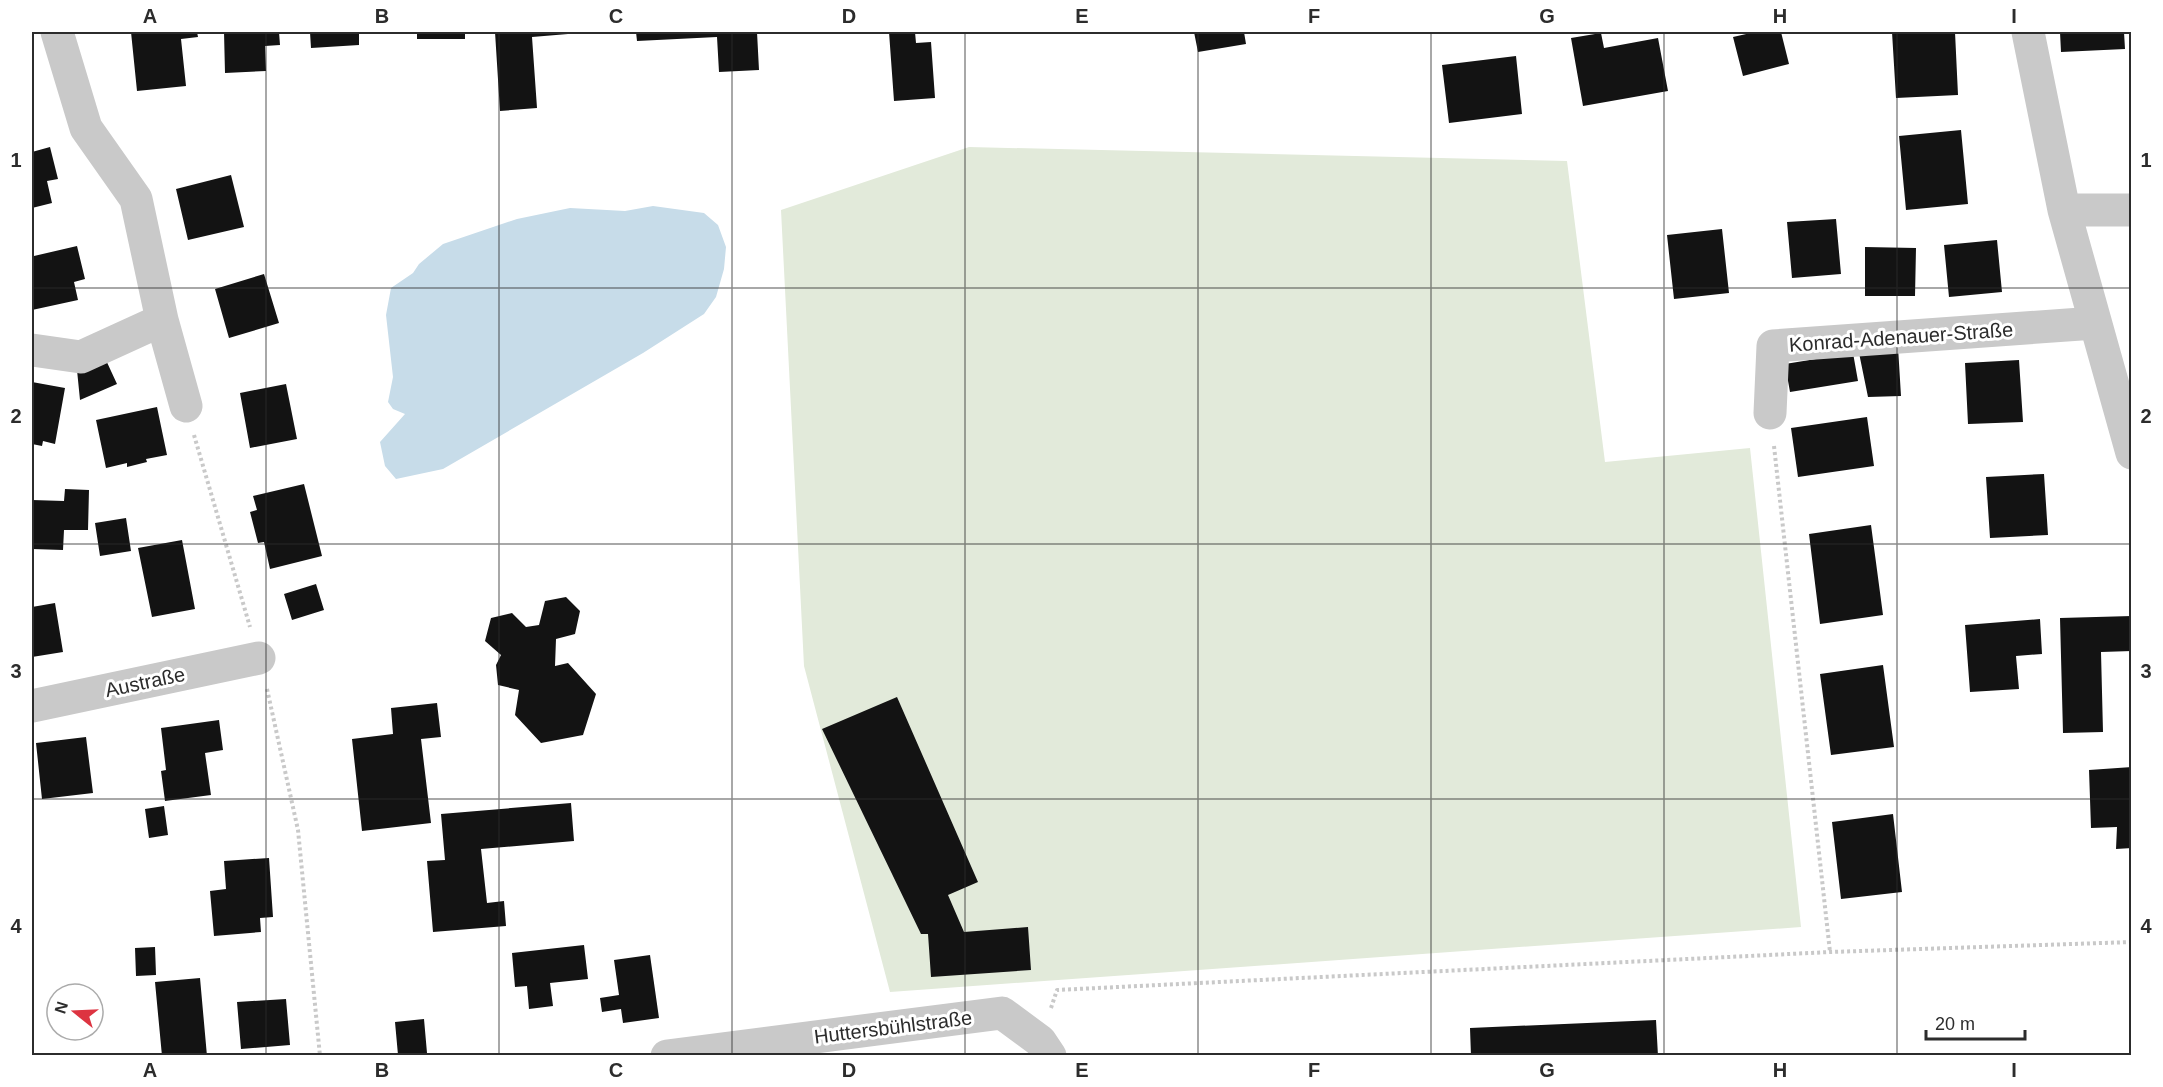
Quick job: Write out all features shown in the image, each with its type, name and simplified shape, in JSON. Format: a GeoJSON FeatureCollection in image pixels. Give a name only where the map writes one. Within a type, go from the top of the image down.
{"type":"FeatureCollection","features":[{"type":"Feature","properties":{"kind":"street"},"geometry":{"type":"LineString","coordinates":[[57,32],[86,128],[136,199],[162,320],[186,406]]}},
{"type":"Feature","properties":{"kind":"street"},"geometry":{"type":"LineString","coordinates":[[2028,32],[2064,210],[2132,453]]}},
{"type":"Feature","properties":{"kind":"street"},"geometry":{"type":"LineString","coordinates":[[2064,210],[2132,210]]}},
{"type":"Feature","properties":{"kind":"street"},"geometry":{"type":"LineString","coordinates":[[32,350],[81,357],[162,320]]}},
{"type":"Feature","properties":{"kind":"street","name":"Konrad-Adenauer-Straße"},"geometry":{"type":"LineString","coordinates":[[1770,413],[1773,346],[2096,323]]}},
{"type":"Feature","properties":{"kind":"street","name":"Austraße"},"geometry":{"type":"LineString","coordinates":[[32,706],[259,658]]}},
{"type":"Feature","properties":{"kind":"street","name":"Huttersbühlstraße"},"geometry":{"type":"LineString","coordinates":[[666,1056],[1002,1013],[1045,1048]]}},
{"type":"Feature","properties":{"kind":"path"},"geometry":{"type":"LineString","coordinates":[[186,406],[278,729],[298,830],[320,1056]]}},
{"type":"Feature","properties":{"kind":"path"},"geometry":{"type":"LineString","coordinates":[[1770,413],[1830,952]]}},
{"type":"Feature","properties":{"kind":"path"},"geometry":{"type":"LineString","coordinates":[[1045,1048],[1057,990],[1830,952],[2132,942]]}},
{"type":"Feature","properties":{"kind":"green space"},"geometry":{"type":"Polygon","coordinates":[[[969,147],[1567,161],[1605,462],[1750,448],[1801,927],[890,992],[804,666],[781,210],[969,147]]]}},
{"type":"Feature","properties":{"kind":"water"},"geometry":{"type":"Polygon","coordinates":[[[653,206],[704,213],[718,225],[726,247],[724,269],[716,297],[704,314],[643,353],[443,469],[396,479],[385,466],[380,442],[405,414],[393,409],[388,402],[393,377],[386,315],[391,288],[413,273],[419,264],[443,244],[517,219],[570,208],[625,211],[653,206]]]}},
{"type":"Feature","properties":{"kind":"building"},"geometry":{"type":"Polygon","coordinates":[[[131,32],[197,32],[198,37],[181,39],[186,86],[137,91],[131,32]]]}},
{"type":"Feature","properties":{"kind":"building"},"geometry":{"type":"Polygon","coordinates":[[[224,32],[279,32],[280,45],[265,46],[266,71],[225,73],[224,32]]]}},
{"type":"Feature","properties":{"kind":"building"},"geometry":{"type":"Polygon","coordinates":[[[310,32],[359,32],[359,45],[311,48],[310,32]]]}},
{"type":"Feature","properties":{"kind":"building"},"geometry":{"type":"Polygon","coordinates":[[[417,32],[465,32],[465,39],[417,39],[417,32]]]}},
{"type":"Feature","properties":{"kind":"building"},"geometry":{"type":"Polygon","coordinates":[[[495,32],[568,32],[568,34],[532,37],[537,108],[500,111],[495,32]]]}},
{"type":"Feature","properties":{"kind":"building"},"geometry":{"type":"Polygon","coordinates":[[[636,32],[757,32],[759,70],[719,72],[717,37],[637,41],[636,32]]]}},
{"type":"Feature","properties":{"kind":"building"},"geometry":{"type":"Polygon","coordinates":[[[889,32],[915,32],[916,43],[931,42],[935,98],[894,101],[889,32]]]}},
{"type":"Feature","properties":{"kind":"building"},"geometry":{"type":"Polygon","coordinates":[[[1194,32],[1244,32],[1246,44],[1198,52],[1194,32]]]}},
{"type":"Feature","properties":{"kind":"building"},"geometry":{"type":"Polygon","coordinates":[[[1755,32],[1781,32],[1789,64],[1743,76],[1733,37],[1755,32]]]}},
{"type":"Feature","properties":{"kind":"building"},"geometry":{"type":"Polygon","coordinates":[[[1892,32],[1955,32],[1958,95],[1896,98],[1892,32]]]}},
{"type":"Feature","properties":{"kind":"building"},"geometry":{"type":"Polygon","coordinates":[[[2060,32],[2124,32],[2125,49],[2061,52],[2060,32]]]}},
{"type":"Feature","properties":{"kind":"building"},"geometry":{"type":"Polygon","coordinates":[[[1601,33],[1604,48],[1658,38],[1668,91],[1583,106],[1571,38],[1601,33]]]}},
{"type":"Feature","properties":{"kind":"building"},"geometry":{"type":"Polygon","coordinates":[[[1516,56],[1522,114],[1449,123],[1442,65],[1516,56]]]}},
{"type":"Feature","properties":{"kind":"building"},"geometry":{"type":"Polygon","coordinates":[[[1961,130],[1968,204],[1906,210],[1899,136],[1961,130]]]}},
{"type":"Feature","properties":{"kind":"building"},"geometry":{"type":"Polygon","coordinates":[[[50,147],[58,179],[47,181],[52,203],[32,208],[32,152],[50,147]]]}},
{"type":"Feature","properties":{"kind":"building"},"geometry":{"type":"Polygon","coordinates":[[[231,175],[244,227],[188,240],[176,189],[231,175]]]}},
{"type":"Feature","properties":{"kind":"building"},"geometry":{"type":"Polygon","coordinates":[[[1836,219],[1841,274],[1792,278],[1787,222],[1836,219]]]}},
{"type":"Feature","properties":{"kind":"building"},"geometry":{"type":"Polygon","coordinates":[[[1722,229],[1729,293],[1674,299],[1667,235],[1722,229]]]}},
{"type":"Feature","properties":{"kind":"building"},"geometry":{"type":"Polygon","coordinates":[[[1997,240],[2002,292],[1949,297],[1944,245],[1997,240]]]}},
{"type":"Feature","properties":{"kind":"building"},"geometry":{"type":"Polygon","coordinates":[[[77,246],[85,279],[74,282],[78,300],[32,310],[32,250],[34,256],[77,246]]]}},
{"type":"Feature","properties":{"kind":"building"},"geometry":{"type":"Polygon","coordinates":[[[1865,247],[1916,248],[1915,296],[1865,296],[1865,247]]]}},
{"type":"Feature","properties":{"kind":"building"},"geometry":{"type":"Polygon","coordinates":[[[264,274],[279,323],[229,338],[215,289],[264,274]]]}},
{"type":"Feature","properties":{"kind":"building"},"geometry":{"type":"Polygon","coordinates":[[[1898,347],[1901,396],[1868,397],[1858,348],[1898,347]]]}},
{"type":"Feature","properties":{"kind":"building"},"geometry":{"type":"Polygon","coordinates":[[[1853,353],[1858,381],[1790,392],[1785,364],[1853,353]]]}},
{"type":"Feature","properties":{"kind":"building"},"geometry":{"type":"Polygon","coordinates":[[[105,358],[117,384],[80,400],[77,370],[105,358]]]}},
{"type":"Feature","properties":{"kind":"building"},"geometry":{"type":"Polygon","coordinates":[[[2019,360],[2023,422],[1968,424],[1965,363],[2019,360]]]}},
{"type":"Feature","properties":{"kind":"building"},"geometry":{"type":"Polygon","coordinates":[[[32,382],[65,388],[55,444],[43,441],[42,446],[32,444],[32,382]]]}},
{"type":"Feature","properties":{"kind":"building"},"geometry":{"type":"Polygon","coordinates":[[[286,384],[297,439],[250,448],[240,393],[286,384]]]}},
{"type":"Feature","properties":{"kind":"building"},"geometry":{"type":"Polygon","coordinates":[[[157,407],[167,455],[146,459],[147,462],[127,467],[127,463],[106,468],[96,420],[157,407]]]}},
{"type":"Feature","properties":{"kind":"building"},"geometry":{"type":"Polygon","coordinates":[[[1867,417],[1874,466],[1798,477],[1791,428],[1867,417]]]}},
{"type":"Feature","properties":{"kind":"building"},"geometry":{"type":"Polygon","coordinates":[[[2044,474],[2048,535],[1990,538],[1986,477],[2044,474]]]}},
{"type":"Feature","properties":{"kind":"building"},"geometry":{"type":"Polygon","coordinates":[[[304,484],[322,556],[270,569],[264,542],[258,543],[250,512],[257,510],[253,496],[304,484]]]}},
{"type":"Feature","properties":{"kind":"building"},"geometry":{"type":"Polygon","coordinates":[[[65,489],[89,490],[88,530],[64,530],[63,550],[32,549],[32,500],[64,501],[65,489]]]}},
{"type":"Feature","properties":{"kind":"building"},"geometry":{"type":"Polygon","coordinates":[[[126,518],[131,551],[100,556],[95,523],[126,518]]]}},
{"type":"Feature","properties":{"kind":"building"},"geometry":{"type":"Polygon","coordinates":[[[1871,525],[1883,615],[1820,624],[1809,534],[1871,525]]]}},
{"type":"Feature","properties":{"kind":"building"},"geometry":{"type":"Polygon","coordinates":[[[182,540],[195,609],[152,617],[138,548],[182,540]]]}},
{"type":"Feature","properties":{"kind":"building"},"geometry":{"type":"Polygon","coordinates":[[[316,584],[324,610],[292,620],[284,594],[316,584]]]}},
{"type":"Feature","properties":{"kind":"building"},"geometry":{"type":"Polygon","coordinates":[[[566,597],[580,611],[575,634],[556,639],[555,666],[568,663],[596,694],[583,735],[541,743],[515,715],[519,690],[498,685],[496,665],[501,655],[485,641],[491,618],[512,613],[526,627],[539,625],[545,601],[566,597]]]}},
{"type":"Feature","properties":{"kind":"building"},"geometry":{"type":"Polygon","coordinates":[[[55,603],[63,652],[32,657],[32,607],[55,603]]]}},
{"type":"Feature","properties":{"kind":"building"},"geometry":{"type":"Polygon","coordinates":[[[2132,616],[2132,651],[2101,652],[2103,732],[2063,733],[2060,618],[2132,616]]]}},
{"type":"Feature","properties":{"kind":"building"},"geometry":{"type":"Polygon","coordinates":[[[2040,619],[2042,654],[2016,656],[2019,689],[1970,692],[1965,625],[2040,619]]]}},
{"type":"Feature","properties":{"kind":"building"},"geometry":{"type":"Polygon","coordinates":[[[1883,665],[1894,747],[1831,755],[1820,674],[1883,665]]]}},
{"type":"Feature","properties":{"kind":"building"},"geometry":{"type":"Polygon","coordinates":[[[897,697],[978,882],[948,895],[964,932],[1028,927],[1031,970],[931,977],[928,934],[921,934],[822,729],[897,697]]]}},
{"type":"Feature","properties":{"kind":"building"},"geometry":{"type":"Polygon","coordinates":[[[437,703],[441,737],[421,739],[431,823],[362,831],[352,739],[393,734],[391,708],[437,703]]]}},
{"type":"Feature","properties":{"kind":"building"},"geometry":{"type":"Polygon","coordinates":[[[219,720],[223,750],[205,753],[211,795],[165,801],[161,771],[166,770],[161,728],[219,720]]]}},
{"type":"Feature","properties":{"kind":"building"},"geometry":{"type":"Polygon","coordinates":[[[86,737],[93,793],[42,799],[36,743],[86,737]]]}},
{"type":"Feature","properties":{"kind":"building"},"geometry":{"type":"Polygon","coordinates":[[[2132,767],[2132,848],[2116,849],[2117,827],[2091,828],[2089,770],[2132,767]]]}},
{"type":"Feature","properties":{"kind":"building"},"geometry":{"type":"Polygon","coordinates":[[[571,803],[574,841],[481,849],[487,903],[504,901],[506,926],[433,932],[427,861],[445,860],[441,814],[571,803]]]}},
{"type":"Feature","properties":{"kind":"building"},"geometry":{"type":"Polygon","coordinates":[[[164,806],[168,835],[149,838],[145,809],[164,806]]]}},
{"type":"Feature","properties":{"kind":"building"},"geometry":{"type":"Polygon","coordinates":[[[1893,814],[1902,892],[1841,899],[1832,822],[1893,814]]]}},
{"type":"Feature","properties":{"kind":"building"},"geometry":{"type":"Polygon","coordinates":[[[269,858],[273,917],[260,918],[261,932],[214,936],[210,891],[226,889],[224,861],[269,858]]]}},
{"type":"Feature","properties":{"kind":"building"},"geometry":{"type":"Polygon","coordinates":[[[584,945],[588,979],[550,983],[553,1006],[529,1009],[527,986],[515,987],[512,953],[584,945]]]}},
{"type":"Feature","properties":{"kind":"building"},"geometry":{"type":"Polygon","coordinates":[[[155,947],[156,975],[136,976],[135,948],[155,947]]]}},
{"type":"Feature","properties":{"kind":"building"},"geometry":{"type":"Polygon","coordinates":[[[650,955],[659,1018],[623,1023],[621,1009],[602,1012],[600,998],[619,995],[614,960],[650,955]]]}},
{"type":"Feature","properties":{"kind":"building"},"geometry":{"type":"Polygon","coordinates":[[[200,978],[207,1056],[162,1056],[155,982],[200,978]]]}},
{"type":"Feature","properties":{"kind":"building"},"geometry":{"type":"Polygon","coordinates":[[[286,999],[290,1045],[241,1049],[237,1002],[286,999]]]}},
{"type":"Feature","properties":{"kind":"building"},"geometry":{"type":"Polygon","coordinates":[[[424,1019],[427,1053],[398,1055],[395,1022],[424,1019]]]}},
{"type":"Feature","properties":{"kind":"building"},"geometry":{"type":"Polygon","coordinates":[[[1656,1020],[1658,1056],[1471,1056],[1470,1028],[1656,1020]]]}}]}
